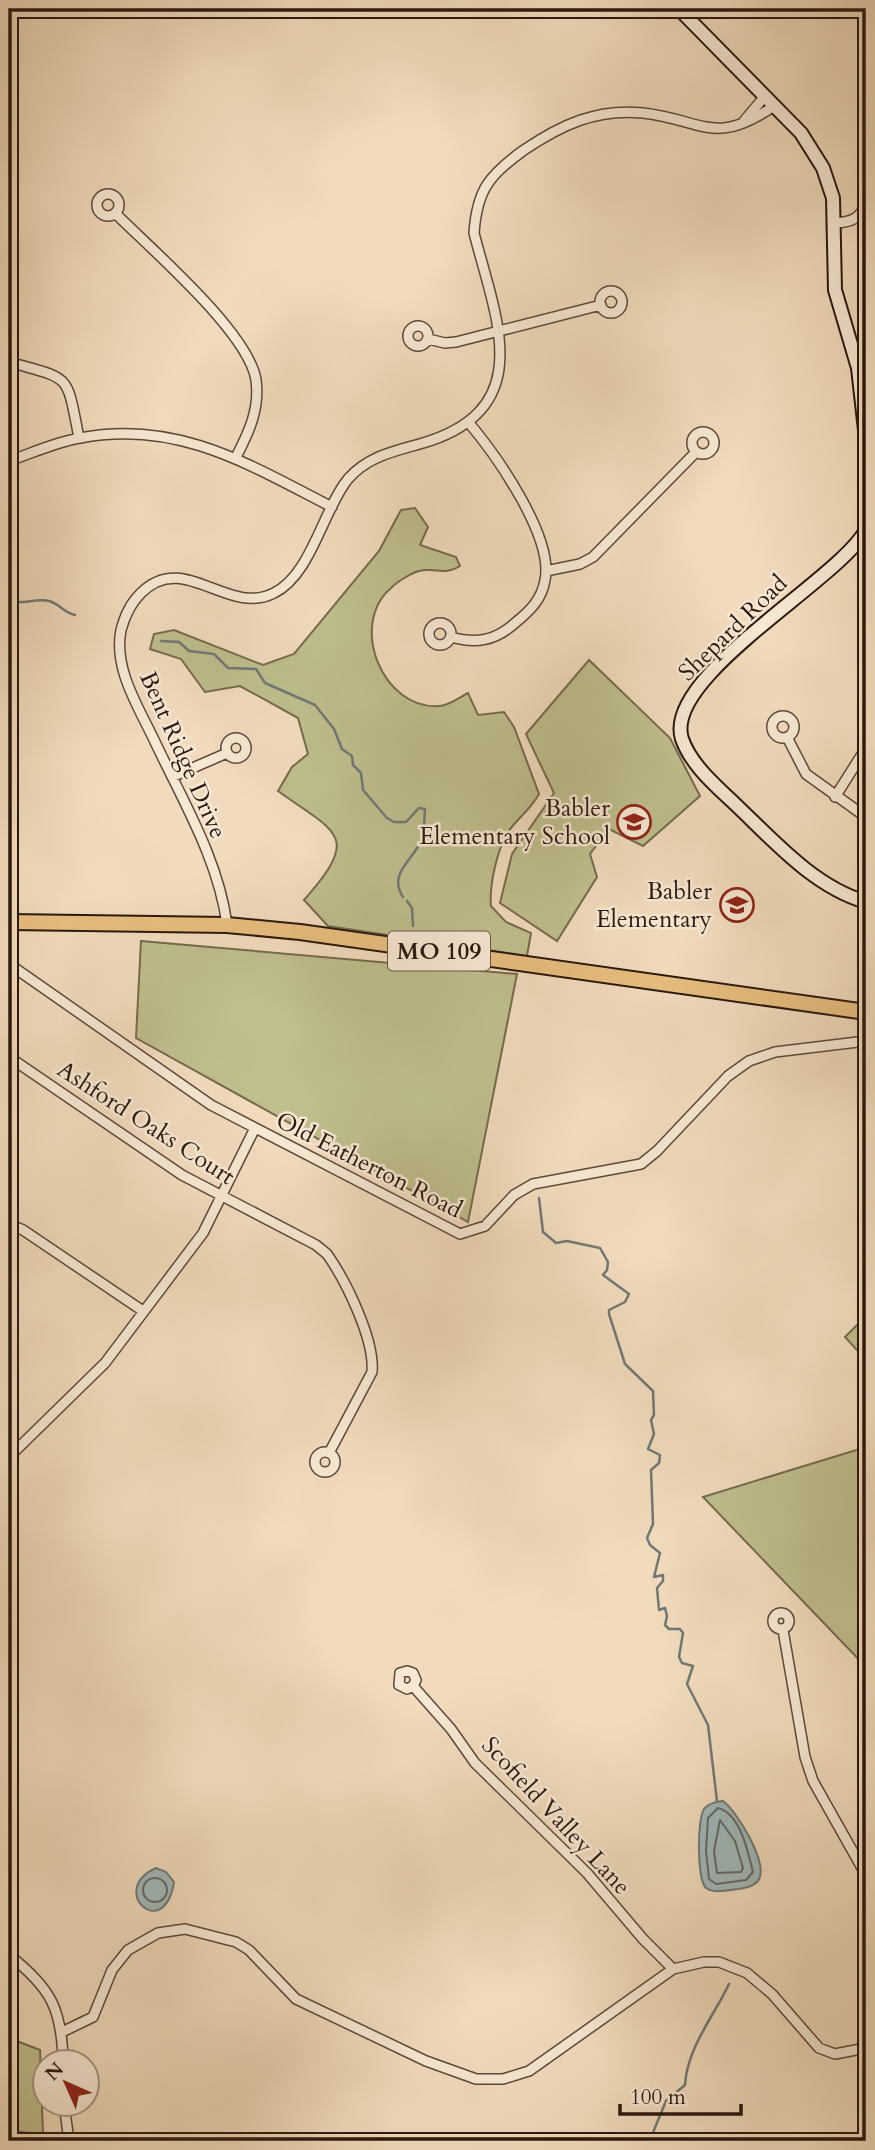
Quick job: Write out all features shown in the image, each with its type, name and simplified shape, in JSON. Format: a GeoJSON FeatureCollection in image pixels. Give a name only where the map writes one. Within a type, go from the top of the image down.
{"type":"FeatureCollection","features":[{"type":"Feature","properties":{"kind":"main road","name":"MO 109"},"geometry":{"type":"LineString","coordinates":[[9,922],[227,925],[345,937],[866,1013]]}},
{"type":"Feature","properties":{"kind":"street"},"geometry":{"type":"LineString","coordinates":[[678,9],[801,133],[823,167],[832,189],[835,290],[858,368],[866,439]]}},
{"type":"Feature","properties":{"kind":"street","name":"Bent Ridge Drive"},"geometry":{"type":"LineString","coordinates":[[227,925],[218,882],[124,675],[120,640],[128,608],[147,587],[173,578],[202,582],[243,599],[272,594],[295,574],[349,478],[365,463],[454,433],[469,423],[485,406],[495,389],[502,356],[499,331],[474,233],[479,197],[491,177],[506,163],[553,130],[592,115],[645,113],[719,130],[736,127],[744,121],[752,121],[769,101]]}},
{"type":"Feature","properties":{"kind":"street"},"geometry":{"type":"LineString","coordinates":[[835,223],[851,222],[860,217],[866,202]]}},
{"type":"Feature","properties":{"kind":"street"},"geometry":{"type":"LineString","coordinates":[[115,213],[229,328],[247,352],[256,379],[256,409],[236,457]]}},
{"type":"Feature","properties":{"kind":"street"},"geometry":{"type":"LineString","coordinates":[[428,339],[445,343],[601,305]]}},
{"type":"Feature","properties":{"kind":"street"},"geometry":{"type":"LineString","coordinates":[[9,362],[44,369],[55,374],[66,385],[79,438]]}},
{"type":"Feature","properties":{"kind":"street"},"geometry":{"type":"LineString","coordinates":[[451,637],[480,641],[508,630],[536,603],[546,571],[544,554],[516,487],[496,455],[469,423]]}},
{"type":"Feature","properties":{"kind":"street"},"geometry":{"type":"LineString","coordinates":[[9,461],[79,438],[143,434],[205,445],[236,457],[332,507]]}},
{"type":"Feature","properties":{"kind":"street"},"geometry":{"type":"LineString","coordinates":[[546,571],[580,564],[593,557],[696,452]]}},
{"type":"Feature","properties":{"kind":"street","name":"Shepard Road"},"geometry":{"type":"LineString","coordinates":[[866,530],[853,548],[784,606],[699,685],[683,709],[680,724],[681,737],[690,755],[720,790],[812,874],[838,891],[866,902]]}},
{"type":"Feature","properties":{"kind":"street"},"geometry":{"type":"LineString","coordinates":[[866,728],[866,738]]}},
{"type":"Feature","properties":{"kind":"street"},"geometry":{"type":"LineString","coordinates":[[787,737],[800,767],[815,783],[866,817]]}},
{"type":"Feature","properties":{"kind":"street"},"geometry":{"type":"LineString","coordinates":[[835,797],[866,748]]}},
{"type":"Feature","properties":{"kind":"street"},"geometry":{"type":"LineString","coordinates":[[172,777],[226,753]]}},
{"type":"Feature","properties":{"kind":"street","name":"Old Eatherton Road"},"geometry":{"type":"LineString","coordinates":[[9,964],[211,1105],[453,1232],[469,1233],[493,1220],[523,1188],[641,1164],[657,1152],[728,1076],[749,1061],[775,1052],[866,1041]]}},
{"type":"Feature","properties":{"kind":"street","name":"Ashford Oaks Court"},"geometry":{"type":"LineString","coordinates":[[9,1057],[182,1175],[316,1245],[327,1254],[370,1341],[372,1372],[329,1453]]}},
{"type":"Feature","properties":{"kind":"street"},"geometry":{"type":"LineString","coordinates":[[11,1455],[105,1363],[203,1233],[254,1129]]}},
{"type":"Feature","properties":{"kind":"street"},"geometry":{"type":"LineString","coordinates":[[9,1224],[23,1230],[143,1311]]}},
{"type":"Feature","properties":{"kind":"street"},"geometry":{"type":"LineString","coordinates":[[783,1630],[805,1757],[813,1781],[866,1875]]}},
{"type":"Feature","properties":{"kind":"street","name":"Scofield Valley Lane"},"geometry":{"type":"LineString","coordinates":[[413,1686],[451,1729],[475,1763],[587,1873],[643,1939],[673,1969]]}},
{"type":"Feature","properties":{"kind":"street"},"geometry":{"type":"LineString","coordinates":[[62,2032],[93,2017],[113,1970],[128,1950],[158,1933],[185,1929],[236,1942],[250,1950],[296,1999],[318,2012],[476,2079],[503,2080],[529,2071],[673,1969],[704,1962],[719,1962],[741,1969],[772,1994],[819,2048],[835,2054],[866,2048]]}},
{"type":"Feature","properties":{"kind":"street"},"geometry":{"type":"LineString","coordinates":[[9,1955],[29,1971],[51,1996],[62,2032],[63,2048]]}},
{"type":"Feature","properties":{"kind":"street"},"geometry":{"type":"LineString","coordinates":[[66,2118],[69,2141]]}},
{"type":"Feature","properties":{"kind":"shaded area"},"geometry":{"type":"Polygon","coordinates":[[[415,508],[428,527],[420,545],[456,557],[460,566],[445,571],[419,571],[394,586],[378,604],[372,623],[373,643],[378,662],[388,680],[402,694],[419,704],[443,706],[468,693],[478,715],[504,712],[514,727],[539,794],[504,840],[497,858],[491,906],[506,922],[531,933],[527,956],[328,926],[304,900],[332,862],[337,848],[335,837],[328,827],[278,791],[292,767],[308,754],[298,718],[240,686],[205,692],[181,659],[150,649],[154,634],[174,630],[263,665],[294,654],[379,551],[401,510],[415,508]]]}},
{"type":"Feature","properties":{"kind":"shaded area"},"geometry":{"type":"Polygon","coordinates":[[[589,660],[670,738],[700,796],[643,846],[609,829],[590,854],[597,877],[557,941],[500,903],[512,854],[554,793],[526,734],[589,660]]]}},
{"type":"Feature","properties":{"kind":"shaded area"},"geometry":{"type":"Polygon","coordinates":[[[141,941],[517,974],[468,1222],[136,1038],[141,941]]]}},
{"type":"Feature","properties":{"kind":"shaded area"},"geometry":{"type":"Polygon","coordinates":[[[866,1316],[866,1360],[845,1337],[866,1316]]]}},
{"type":"Feature","properties":{"kind":"shaded area"},"geometry":{"type":"Polygon","coordinates":[[[866,1447],[866,1667],[703,1497],[866,1447]]]}},
{"type":"Feature","properties":{"kind":"shaded area"},"geometry":{"type":"Polygon","coordinates":[[[9,2038],[35,2048],[32,2048],[32,2118],[42,2118],[43,2135],[9,2130],[9,2038]]]}},
{"type":"Feature","properties":{"kind":"water"},"geometry":{"type":"Polygon","coordinates":[[[723,1801],[736,1815],[750,1839],[760,1863],[761,1873],[758,1881],[751,1886],[717,1891],[709,1890],[703,1883],[699,1836],[704,1809],[710,1804],[723,1801]]]}},
{"type":"Feature","properties":{"kind":"water"},"geometry":{"type":"Polygon","coordinates":[[[156,1868],[166,1872],[174,1882],[168,1900],[160,1909],[151,1911],[143,1906],[138,1898],[137,1888],[142,1877],[156,1868]]]}},
{"type":"Feature","properties":{"kind":"waterway"},"geometry":{"type":"LineString","coordinates":[[9,601],[49,601],[75,615]]}},
{"type":"Feature","properties":{"kind":"waterway"},"geometry":{"type":"LineString","coordinates":[[161,641],[179,642],[189,651],[214,654],[228,668],[256,669],[265,683],[315,705],[334,729],[342,749],[352,756],[353,765],[361,773],[363,790],[387,818],[394,822],[406,822],[419,808],[425,809],[419,846],[404,866],[398,880],[403,897]]}},
{"type":"Feature","properties":{"kind":"waterway"},"geometry":{"type":"LineString","coordinates":[[407,901],[412,908],[413,926]]}},
{"type":"Feature","properties":{"kind":"waterway"},"geometry":{"type":"LineString","coordinates":[[539,1198],[543,1232],[556,1243],[567,1241],[600,1248],[608,1262],[603,1275],[629,1294],[625,1302],[609,1310],[609,1314],[625,1364],[653,1391],[654,1415],[651,1420],[654,1434],[648,1449],[660,1455],[659,1463],[651,1470],[653,1524],[647,1538],[650,1545],[660,1553],[654,1577],[663,1575],[663,1581],[657,1588],[659,1610],[665,1608],[665,1625],[669,1629],[680,1629],[683,1633],[679,1657],[682,1663],[693,1666],[687,1684],[708,1725],[717,1801]]}},
{"type":"Feature","properties":{"kind":"waterway"},"geometry":{"type":"LineString","coordinates":[[633,2141],[636,2135],[652,2135],[666,2101],[685,2085],[696,2045],[729,1984]]}},
{"type":"Feature","properties":{"kind":"place","name":"Babler Elementary School"},"geometry":{"type":"Point","coordinates":[634,822]}},
{"type":"Feature","properties":{"kind":"place","name":"Babler Elementary"},"geometry":{"type":"Point","coordinates":[737,905]}}]}
